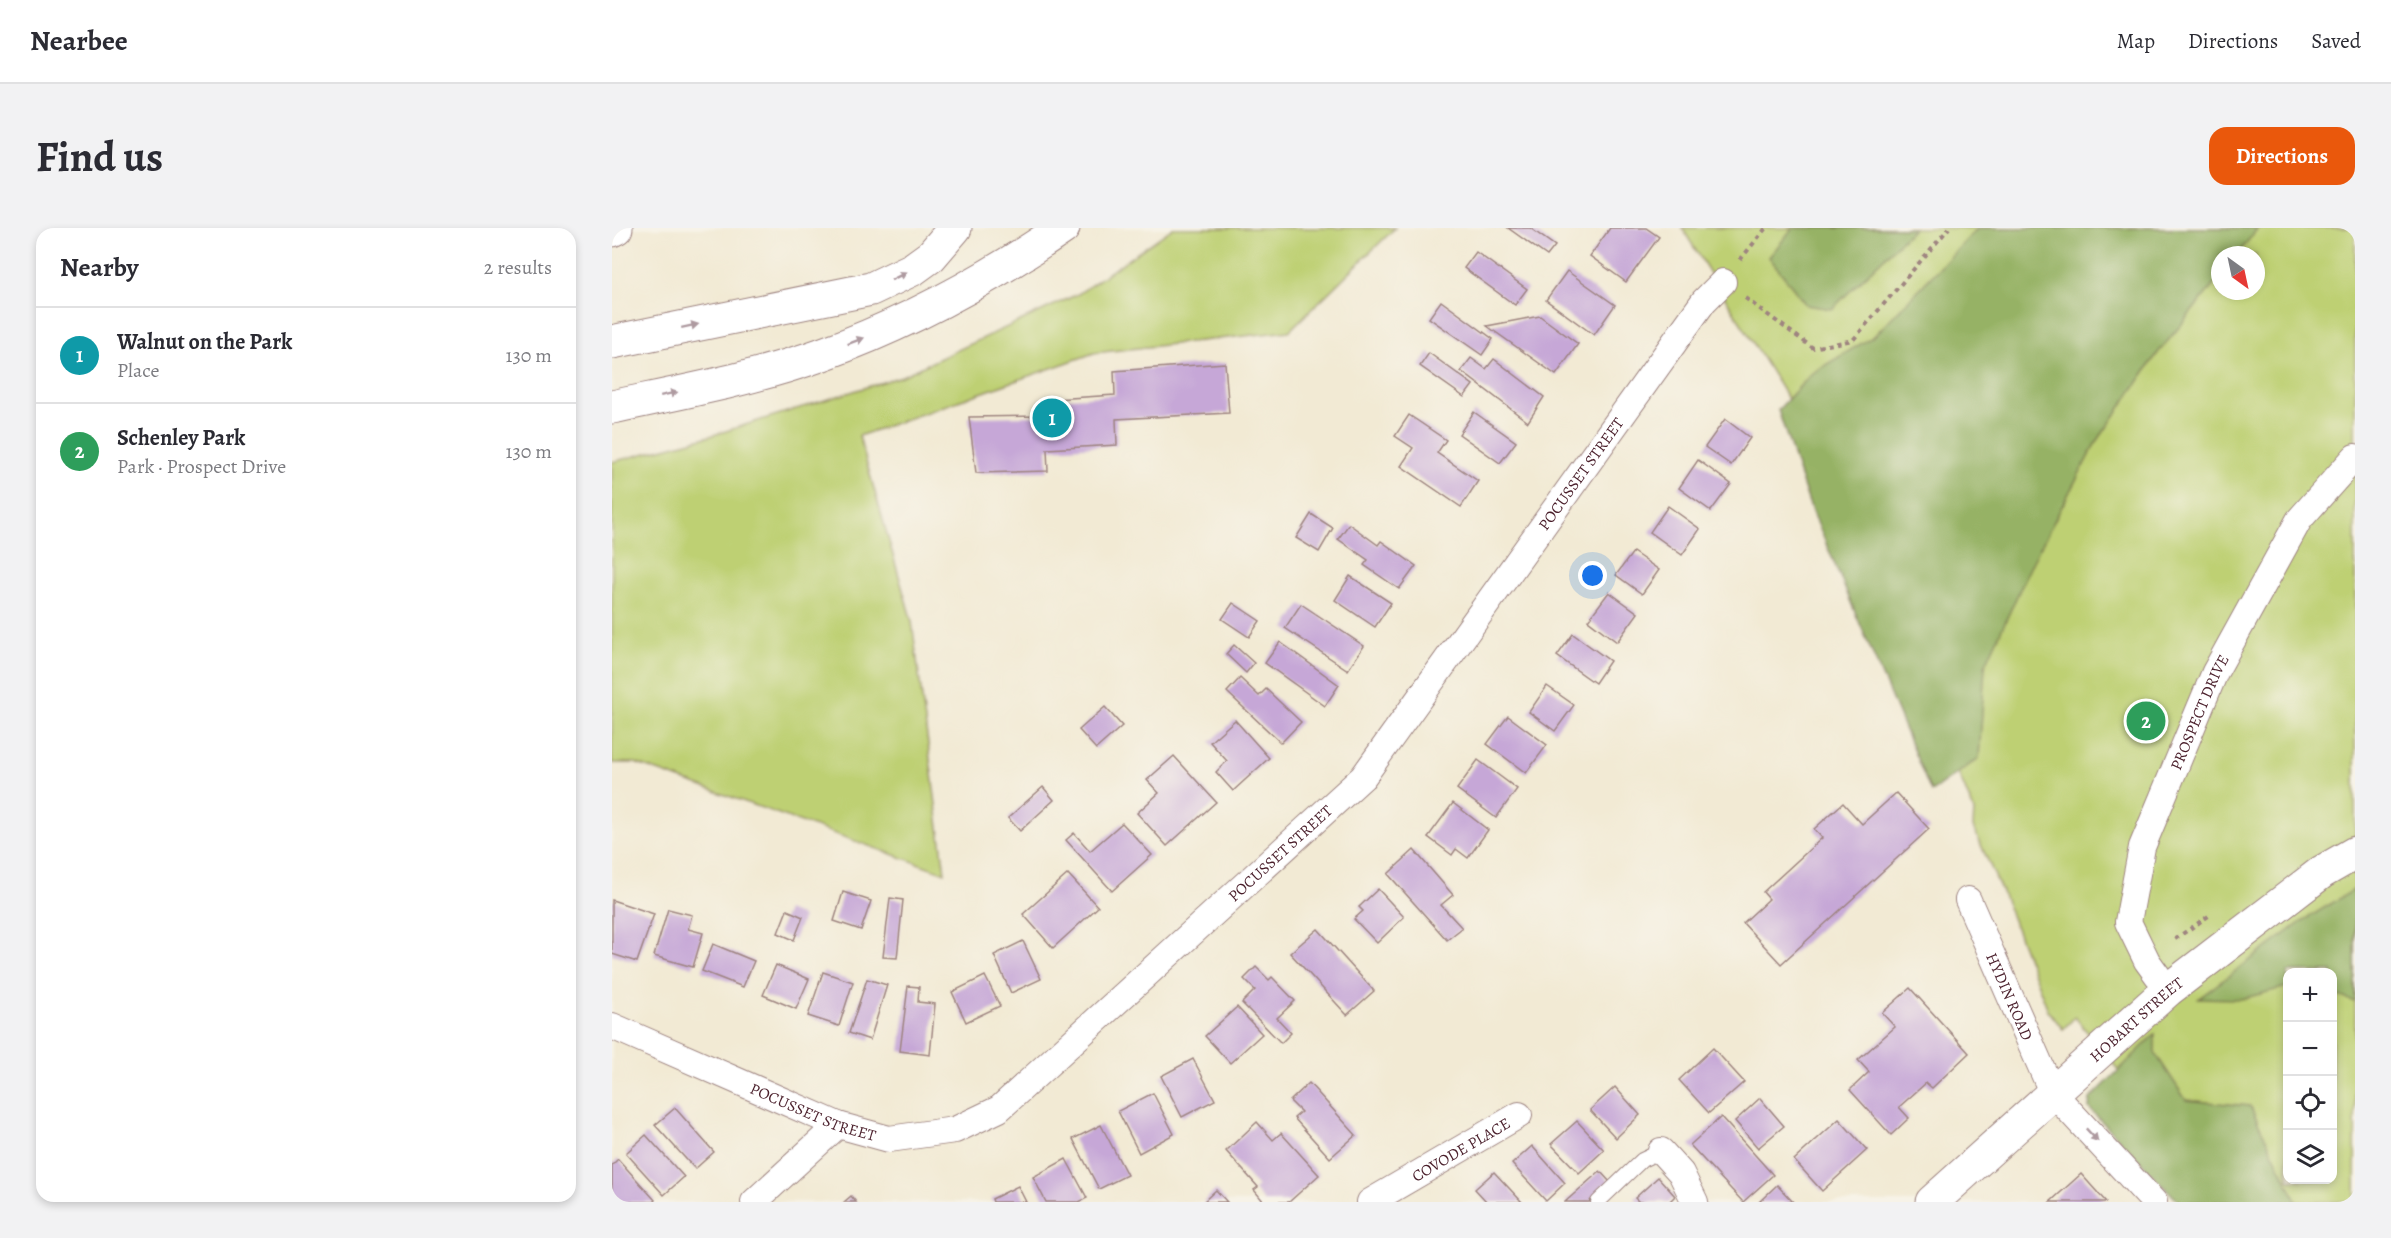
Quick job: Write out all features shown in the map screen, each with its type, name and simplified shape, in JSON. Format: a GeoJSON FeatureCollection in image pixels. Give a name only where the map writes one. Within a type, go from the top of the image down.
{"type":"FeatureCollection","features":[{"type":"Feature","properties":{"kind":"main road"},"geometry":{"type":"LineString","coordinates":[[612,230],[616,228]]}},
{"type":"Feature","properties":{"kind":"main road"},"geometry":{"type":"LineString","coordinates":[[612,342],[871,289],[913,269],[931,256],[955,228]]}},
{"type":"Feature","properties":{"kind":"main road"},"geometry":{"type":"LineString","coordinates":[[612,407],[772,370],[863,338],[961,292],[1063,228]]}},
{"type":"Feature","properties":{"kind":"main road","name":"HOBART STREET"},"geometry":{"type":"LineString","coordinates":[[1932,1202],[2168,990],[2322,872],[2355,853]]}},
{"type":"Feature","properties":{"kind":"street","name":"POCUSSET STREET"},"geometry":{"type":"LineString","coordinates":[[612,1026],[838,1125],[888,1139],[955,1130],[999,1109],[1364,777],[1704,301],[1723,282]]}},
{"type":"Feature","properties":{"kind":"street","name":"PROSPECT DRIVE"},"geometry":{"type":"LineString","coordinates":[[2168,990],[2147,961],[2128,922],[2142,847],[2215,672],[2298,520],[2355,456]]}},
{"type":"Feature","properties":{"kind":"street","name":"HYDIN ROAD"},"geometry":{"type":"LineString","coordinates":[[1968,900],[2052,1092],[2154,1202]]}},
{"type":"Feature","properties":{"kind":"street","name":"COVODE PLACE"},"geometry":{"type":"LineString","coordinates":[[1370,1202],[1519,1115]]}},
{"type":"Feature","properties":{"kind":"street"},"geometry":{"type":"LineString","coordinates":[[754,1202],[838,1125]]}},
{"type":"Feature","properties":{"kind":"street"},"geometry":{"type":"LineString","coordinates":[[1661,1151],[1681,1173],[1695,1202]]}},
{"type":"Feature","properties":{"kind":"lane"},"geometry":{"type":"LineString","coordinates":[[1598,1202],[1642,1160],[1661,1151]]}},
{"type":"Feature","properties":{"kind":"path"},"geometry":{"type":"LineString","coordinates":[[1766,228],[1723,282],[1813,348],[1853,340],[1949,228]]}},
{"type":"Feature","properties":{"kind":"green space"},"geometry":{"type":"Polygon","coordinates":[[[1173,228],[1395,228],[1289,331],[1094,353],[859,436],[912,622],[945,873],[635,763],[612,763],[612,462],[710,436],[902,376],[1078,294],[1173,228]]]}},
{"type":"Feature","properties":{"kind":"green space"},"geometry":{"type":"Polygon","coordinates":[[[1682,228],[2355,228],[2355,1202],[2226,1202],[2075,1017],[2063,1029],[2048,1010],[2002,892],[1973,827],[1974,811],[1832,470],[1682,228]]]}},
{"type":"Feature","properties":{"kind":"green space"},"geometry":{"type":"Polygon","coordinates":[[[1793,228],[1914,228],[1832,309],[1806,305],[1769,257],[1793,228]]]}},
{"type":"Feature","properties":{"kind":"green space"},"geometry":{"type":"Polygon","coordinates":[[[1978,228],[2258,228],[2244,246],[2211,246],[2211,288],[2158,353],[2094,446],[2033,561],[1985,666],[1979,758],[1931,792],[1809,503],[1778,410],[1812,373],[1874,336],[1978,228]]]}},
{"type":"Feature","properties":{"kind":"green space"},"geometry":{"type":"Polygon","coordinates":[[[2355,889],[2355,1002],[2337,995],[2337,968],[2283,968],[2283,988],[2241,999],[2199,998],[2304,920],[2355,889]]]}},
{"type":"Feature","properties":{"kind":"green space"},"geometry":{"type":"Polygon","coordinates":[[[2155,1034],[2155,1053],[2186,1100],[2250,1106],[2283,1173],[2283,1184],[2288,1184],[2297,1202],[2179,1202],[2089,1108],[2090,1099],[2155,1034]]]}},
{"type":"Feature","properties":{"kind":"building"},"geometry":{"type":"Polygon","coordinates":[[[1508,228],[1530,228],[1555,246],[1547,256],[1508,228]]]}},
{"type":"Feature","properties":{"kind":"building"},"geometry":{"type":"Polygon","coordinates":[[[1610,228],[1646,228],[1659,237],[1626,282],[1590,256],[1610,228]]]}},
{"type":"Feature","properties":{"kind":"building"},"geometry":{"type":"Polygon","coordinates":[[[1476,252],[1527,289],[1515,305],[1464,268],[1476,252]]]}},
{"type":"Feature","properties":{"kind":"building"},"geometry":{"type":"Polygon","coordinates":[[[1567,271],[1615,305],[1594,335],[1546,300],[1567,271]]]}},
{"type":"Feature","properties":{"kind":"building"},"geometry":{"type":"Polygon","coordinates":[[[1441,301],[1493,339],[1482,355],[1429,318],[1441,301]]]}},
{"type":"Feature","properties":{"kind":"building"},"geometry":{"type":"Polygon","coordinates":[[[1540,316],[1578,344],[1556,375],[1487,326],[1540,316]]]}},
{"type":"Feature","properties":{"kind":"building"},"geometry":{"type":"Polygon","coordinates":[[[1429,353],[1473,385],[1464,397],[1420,366],[1429,353]]]}},
{"type":"Feature","properties":{"kind":"building"},"geometry":{"type":"Polygon","coordinates":[[[1471,358],[1486,369],[1494,359],[1544,397],[1528,422],[1461,371],[1471,358]]]}},
{"type":"Feature","properties":{"kind":"building"},"geometry":{"type":"Polygon","coordinates":[[[1225,363],[1229,413],[1116,419],[1117,445],[1047,449],[1048,471],[976,473],[969,417],[1041,416],[1040,400],[1115,395],[1114,371],[1225,363]]]}},
{"type":"Feature","properties":{"kind":"building"},"geometry":{"type":"Polygon","coordinates":[[[1474,412],[1516,442],[1500,463],[1459,434],[1474,412]]]}},
{"type":"Feature","properties":{"kind":"building"},"geometry":{"type":"Polygon","coordinates":[[[1409,415],[1446,440],[1437,453],[1478,481],[1461,507],[1401,466],[1413,448],[1395,436],[1409,415]]]}},
{"type":"Feature","properties":{"kind":"building"},"geometry":{"type":"Polygon","coordinates":[[[1725,419],[1750,438],[1731,465],[1705,447],[1725,419]]]}},
{"type":"Feature","properties":{"kind":"building"},"geometry":{"type":"Polygon","coordinates":[[[1698,460],[1731,484],[1711,511],[1679,488],[1698,460]]]}},
{"type":"Feature","properties":{"kind":"building"},"geometry":{"type":"Polygon","coordinates":[[[1668,506],[1700,529],[1682,555],[1650,532],[1668,506]]]}},
{"type":"Feature","properties":{"kind":"building"},"geometry":{"type":"Polygon","coordinates":[[[1311,514],[1333,528],[1319,552],[1296,538],[1311,514]]]}},
{"type":"Feature","properties":{"kind":"building"},"geometry":{"type":"Polygon","coordinates":[[[1349,524],[1378,545],[1381,541],[1416,566],[1399,589],[1364,565],[1368,560],[1338,539],[1349,524]]]}},
{"type":"Feature","properties":{"kind":"building"},"geometry":{"type":"Polygon","coordinates":[[[1633,552],[1659,570],[1642,594],[1616,575],[1633,552]]]}},
{"type":"Feature","properties":{"kind":"building"},"geometry":{"type":"Polygon","coordinates":[[[1350,576],[1391,603],[1375,627],[1335,600],[1350,576]]]}},
{"type":"Feature","properties":{"kind":"building"},"geometry":{"type":"Polygon","coordinates":[[[1609,592],[1638,613],[1617,642],[1588,620],[1609,592]]]}},
{"type":"Feature","properties":{"kind":"building"},"geometry":{"type":"Polygon","coordinates":[[[1233,603],[1260,621],[1249,637],[1222,619],[1233,603]]]}},
{"type":"Feature","properties":{"kind":"building"},"geometry":{"type":"Polygon","coordinates":[[[1301,604],[1364,646],[1348,670],[1285,628],[1301,604]]]}},
{"type":"Feature","properties":{"kind":"building"},"geometry":{"type":"Polygon","coordinates":[[[1573,634],[1610,661],[1595,683],[1557,656],[1573,634]]]}},
{"type":"Feature","properties":{"kind":"building"},"geometry":{"type":"Polygon","coordinates":[[[1280,642],[1339,685],[1325,706],[1265,663],[1280,642]]]}},
{"type":"Feature","properties":{"kind":"building"},"geometry":{"type":"Polygon","coordinates":[[[1234,645],[1254,663],[1246,673],[1226,654],[1234,645]]]}},
{"type":"Feature","properties":{"kind":"building"},"geometry":{"type":"Polygon","coordinates":[[[1240,678],[1259,696],[1266,689],[1301,722],[1281,743],[1227,692],[1240,678]]]}},
{"type":"Feature","properties":{"kind":"building"},"geometry":{"type":"Polygon","coordinates":[[[1547,686],[1574,705],[1555,731],[1529,712],[1547,686]]]}},
{"type":"Feature","properties":{"kind":"building"},"geometry":{"type":"Polygon","coordinates":[[[1105,707],[1122,726],[1096,749],[1079,730],[1105,707]]]}},
{"type":"Feature","properties":{"kind":"building"},"geometry":{"type":"Polygon","coordinates":[[[1508,716],[1547,745],[1526,773],[1487,744],[1508,716]]]}},
{"type":"Feature","properties":{"kind":"building"},"geometry":{"type":"Polygon","coordinates":[[[1235,720],[1269,758],[1233,791],[1216,772],[1227,761],[1210,742],[1235,720]]]}},
{"type":"Feature","properties":{"kind":"building"},"geometry":{"type":"Polygon","coordinates":[[[1174,756],[1216,802],[1167,846],[1137,813],[1159,793],[1147,780],[1174,756]]]}},
{"type":"Feature","properties":{"kind":"building"},"geometry":{"type":"Polygon","coordinates":[[[1478,760],[1517,789],[1496,818],[1457,789],[1478,760]]]}},
{"type":"Feature","properties":{"kind":"building"},"geometry":{"type":"Polygon","coordinates":[[[1043,787],[1054,800],[1020,831],[1008,818],[1043,787]]]}},
{"type":"Feature","properties":{"kind":"building"},"geometry":{"type":"Polygon","coordinates":[[[1896,793],[1929,829],[1781,964],[1743,923],[1769,899],[1763,892],[1822,838],[1814,829],[1843,803],[1862,824],[1896,793]]]}},
{"type":"Feature","properties":{"kind":"building"},"geometry":{"type":"Polygon","coordinates":[[[1453,803],[1488,830],[1468,858],[1456,849],[1452,855],[1428,837],[1453,803]]]}},
{"type":"Feature","properties":{"kind":"building"},"geometry":{"type":"Polygon","coordinates":[[[1122,823],[1152,855],[1112,891],[1066,840],[1074,833],[1090,851],[1122,823]]]}},
{"type":"Feature","properties":{"kind":"building"},"geometry":{"type":"Polygon","coordinates":[[[1414,850],[1453,895],[1441,905],[1462,928],[1447,940],[1388,874],[1414,850]]]}},
{"type":"Feature","properties":{"kind":"building"},"geometry":{"type":"Polygon","coordinates":[[[1068,874],[1098,907],[1053,948],[1023,914],[1068,874]]]}},
{"type":"Feature","properties":{"kind":"building"},"geometry":{"type":"Polygon","coordinates":[[[1378,889],[1404,917],[1377,943],[1354,919],[1363,911],[1359,907],[1378,889]]]}},
{"type":"Feature","properties":{"kind":"building"},"geometry":{"type":"Polygon","coordinates":[[[843,892],[871,901],[861,930],[834,921],[843,892]]]}},
{"type":"Feature","properties":{"kind":"building"},"geometry":{"type":"Polygon","coordinates":[[[890,898],[903,900],[897,958],[883,957],[890,898]]]}},
{"type":"Feature","properties":{"kind":"building"},"geometry":{"type":"Polygon","coordinates":[[[612,900],[654,914],[637,962],[612,954],[612,900]]]}},
{"type":"Feature","properties":{"kind":"building"},"geometry":{"type":"Polygon","coordinates":[[[668,909],[692,915],[688,929],[703,933],[693,967],[654,956],[668,909]]]}},
{"type":"Feature","properties":{"kind":"building"},"geometry":{"type":"Polygon","coordinates":[[[787,910],[803,917],[794,940],[778,933],[787,910]]]}},
{"type":"Feature","properties":{"kind":"building"},"geometry":{"type":"Polygon","coordinates":[[[1318,929],[1374,991],[1347,1015],[1290,953],[1318,929]]]}},
{"type":"Feature","properties":{"kind":"building"},"geometry":{"type":"Polygon","coordinates":[[[1023,941],[1041,979],[1011,993],[994,955],[1023,941]]]}},
{"type":"Feature","properties":{"kind":"building"},"geometry":{"type":"Polygon","coordinates":[[[713,944],[754,961],[743,987],[702,971],[713,944]]]}},
{"type":"Feature","properties":{"kind":"building"},"geometry":{"type":"Polygon","coordinates":[[[776,965],[809,979],[796,1009],[763,995],[776,965]]]}},
{"type":"Feature","properties":{"kind":"building"},"geometry":{"type":"Polygon","coordinates":[[[1256,967],[1269,980],[1272,977],[1295,1001],[1277,1018],[1291,1033],[1281,1043],[1242,1003],[1255,990],[1244,979],[1256,967]]]}},
{"type":"Feature","properties":{"kind":"building"},"geometry":{"type":"Polygon","coordinates":[[[823,972],[853,982],[839,1026],[808,1016],[823,972]]]}},
{"type":"Feature","properties":{"kind":"building"},"geometry":{"type":"Polygon","coordinates":[[[985,976],[1000,1006],[966,1022],[952,992],[985,976]]]}},
{"type":"Feature","properties":{"kind":"building"},"geometry":{"type":"Polygon","coordinates":[[[867,979],[887,985],[870,1040],[849,1033],[867,979]]]}},
{"type":"Feature","properties":{"kind":"building"},"geometry":{"type":"Polygon","coordinates":[[[908,986],[919,987],[918,1002],[935,1004],[930,1055],[900,1051],[908,986]]]}},
{"type":"Feature","properties":{"kind":"building"},"geometry":{"type":"Polygon","coordinates":[[[1910,988],[1969,1053],[1932,1088],[1926,1083],[1899,1107],[1909,1118],[1891,1135],[1850,1090],[1869,1072],[1858,1060],[1895,1027],[1882,1013],[1910,988]]]}},
{"type":"Feature","properties":{"kind":"building"},"geometry":{"type":"Polygon","coordinates":[[[1237,1007],[1262,1034],[1230,1063],[1205,1036],[1237,1007]]]}},
{"type":"Feature","properties":{"kind":"building"},"geometry":{"type":"Polygon","coordinates":[[[1713,1048],[1744,1082],[1709,1113],[1679,1080],[1713,1048]]]}},
{"type":"Feature","properties":{"kind":"building"},"geometry":{"type":"Polygon","coordinates":[[[1193,1059],[1215,1100],[1182,1117],[1161,1076],[1193,1059]]]}},
{"type":"Feature","properties":{"kind":"building"},"geometry":{"type":"Polygon","coordinates":[[[1309,1083],[1356,1135],[1330,1158],[1294,1118],[1301,1112],[1290,1101],[1309,1083]]]}},
{"type":"Feature","properties":{"kind":"building"},"geometry":{"type":"Polygon","coordinates":[[[1615,1087],[1640,1115],[1616,1138],[1590,1110],[1615,1087]]]}},
{"type":"Feature","properties":{"kind":"building"},"geometry":{"type":"Polygon","coordinates":[[[1153,1093],[1174,1134],[1139,1153],[1118,1111],[1153,1093]]]}},
{"type":"Feature","properties":{"kind":"building"},"geometry":{"type":"Polygon","coordinates":[[[1760,1098],[1784,1126],[1758,1148],[1735,1121],[1760,1098]]]}},
{"type":"Feature","properties":{"kind":"building"},"geometry":{"type":"Polygon","coordinates":[[[675,1108],[714,1152],[695,1169],[655,1125],[675,1108]]]}},
{"type":"Feature","properties":{"kind":"building"},"geometry":{"type":"Polygon","coordinates":[[[1721,1117],[1773,1175],[1743,1202],[1690,1145],[1721,1117]]]}},
{"type":"Feature","properties":{"kind":"building"},"geometry":{"type":"Polygon","coordinates":[[[1839,1119],[1867,1150],[1822,1191],[1794,1160],[1839,1119]]]}},
{"type":"Feature","properties":{"kind":"building"},"geometry":{"type":"Polygon","coordinates":[[[1577,1121],[1604,1150],[1579,1173],[1551,1144],[1577,1121]]]}},
{"type":"Feature","properties":{"kind":"building"},"geometry":{"type":"Polygon","coordinates":[[[1257,1122],[1273,1140],[1281,1133],[1319,1175],[1289,1202],[1264,1202],[1254,1190],[1258,1187],[1226,1151],[1257,1122]]]}},
{"type":"Feature","properties":{"kind":"building"},"geometry":{"type":"Polygon","coordinates":[[[1101,1125],[1127,1175],[1099,1189],[1073,1139],[1101,1125]]]}},
{"type":"Feature","properties":{"kind":"building"},"geometry":{"type":"Polygon","coordinates":[[[646,1135],[684,1177],[664,1195],[626,1153],[646,1135]]]}},
{"type":"Feature","properties":{"kind":"building"},"geometry":{"type":"Polygon","coordinates":[[[1532,1146],[1565,1183],[1546,1201],[1512,1164],[1532,1146]]]}},
{"type":"Feature","properties":{"kind":"building"},"geometry":{"type":"Polygon","coordinates":[[[618,1159],[655,1200],[653,1202],[617,1202],[612,1196],[612,1165],[618,1159]]]}},
{"type":"Feature","properties":{"kind":"building"},"geometry":{"type":"Polygon","coordinates":[[[1066,1159],[1087,1198],[1079,1202],[1046,1202],[1033,1177],[1066,1159]]]}},
{"type":"Feature","properties":{"kind":"building"},"geometry":{"type":"Polygon","coordinates":[[[1600,1171],[1610,1182],[1589,1202],[1565,1202],[1600,1171]]]}},
{"type":"Feature","properties":{"kind":"building"},"geometry":{"type":"Polygon","coordinates":[[[1494,1172],[1522,1202],[1487,1202],[1475,1189],[1494,1172]]]}},
{"type":"Feature","properties":{"kind":"building"},"geometry":{"type":"Polygon","coordinates":[[[2081,1174],[2106,1202],[2050,1202],[2081,1174]]]}},
{"type":"Feature","properties":{"kind":"building"},"geometry":{"type":"Polygon","coordinates":[[[1658,1177],[1675,1196],[1669,1202],[1639,1202],[1635,1198],[1658,1177]]]}},
{"type":"Feature","properties":{"kind":"building"},"geometry":{"type":"Polygon","coordinates":[[[1777,1185],[1793,1202],[1759,1202],[1777,1185]]]}},
{"type":"Feature","properties":{"kind":"building"},"geometry":{"type":"Polygon","coordinates":[[[1018,1186],[1026,1202],[993,1202],[992,1199],[1018,1186]]]}},
{"type":"Feature","properties":{"kind":"building"},"geometry":{"type":"Polygon","coordinates":[[[1216,1190],[1227,1202],[1203,1202],[1216,1190]]]}},
{"type":"Feature","properties":{"kind":"building"},"geometry":{"type":"Polygon","coordinates":[[[851,1196],[856,1202],[844,1202],[851,1196]]]}},
{"type":"Feature","properties":{"kind":"place","name":"Walnut on the Park"},"geometry":{"type":"Point","coordinates":[1052,418]}},
{"type":"Feature","properties":{"kind":"place","name":"Schenley Park"},"geometry":{"type":"Point","coordinates":[2146,721]}}]}
